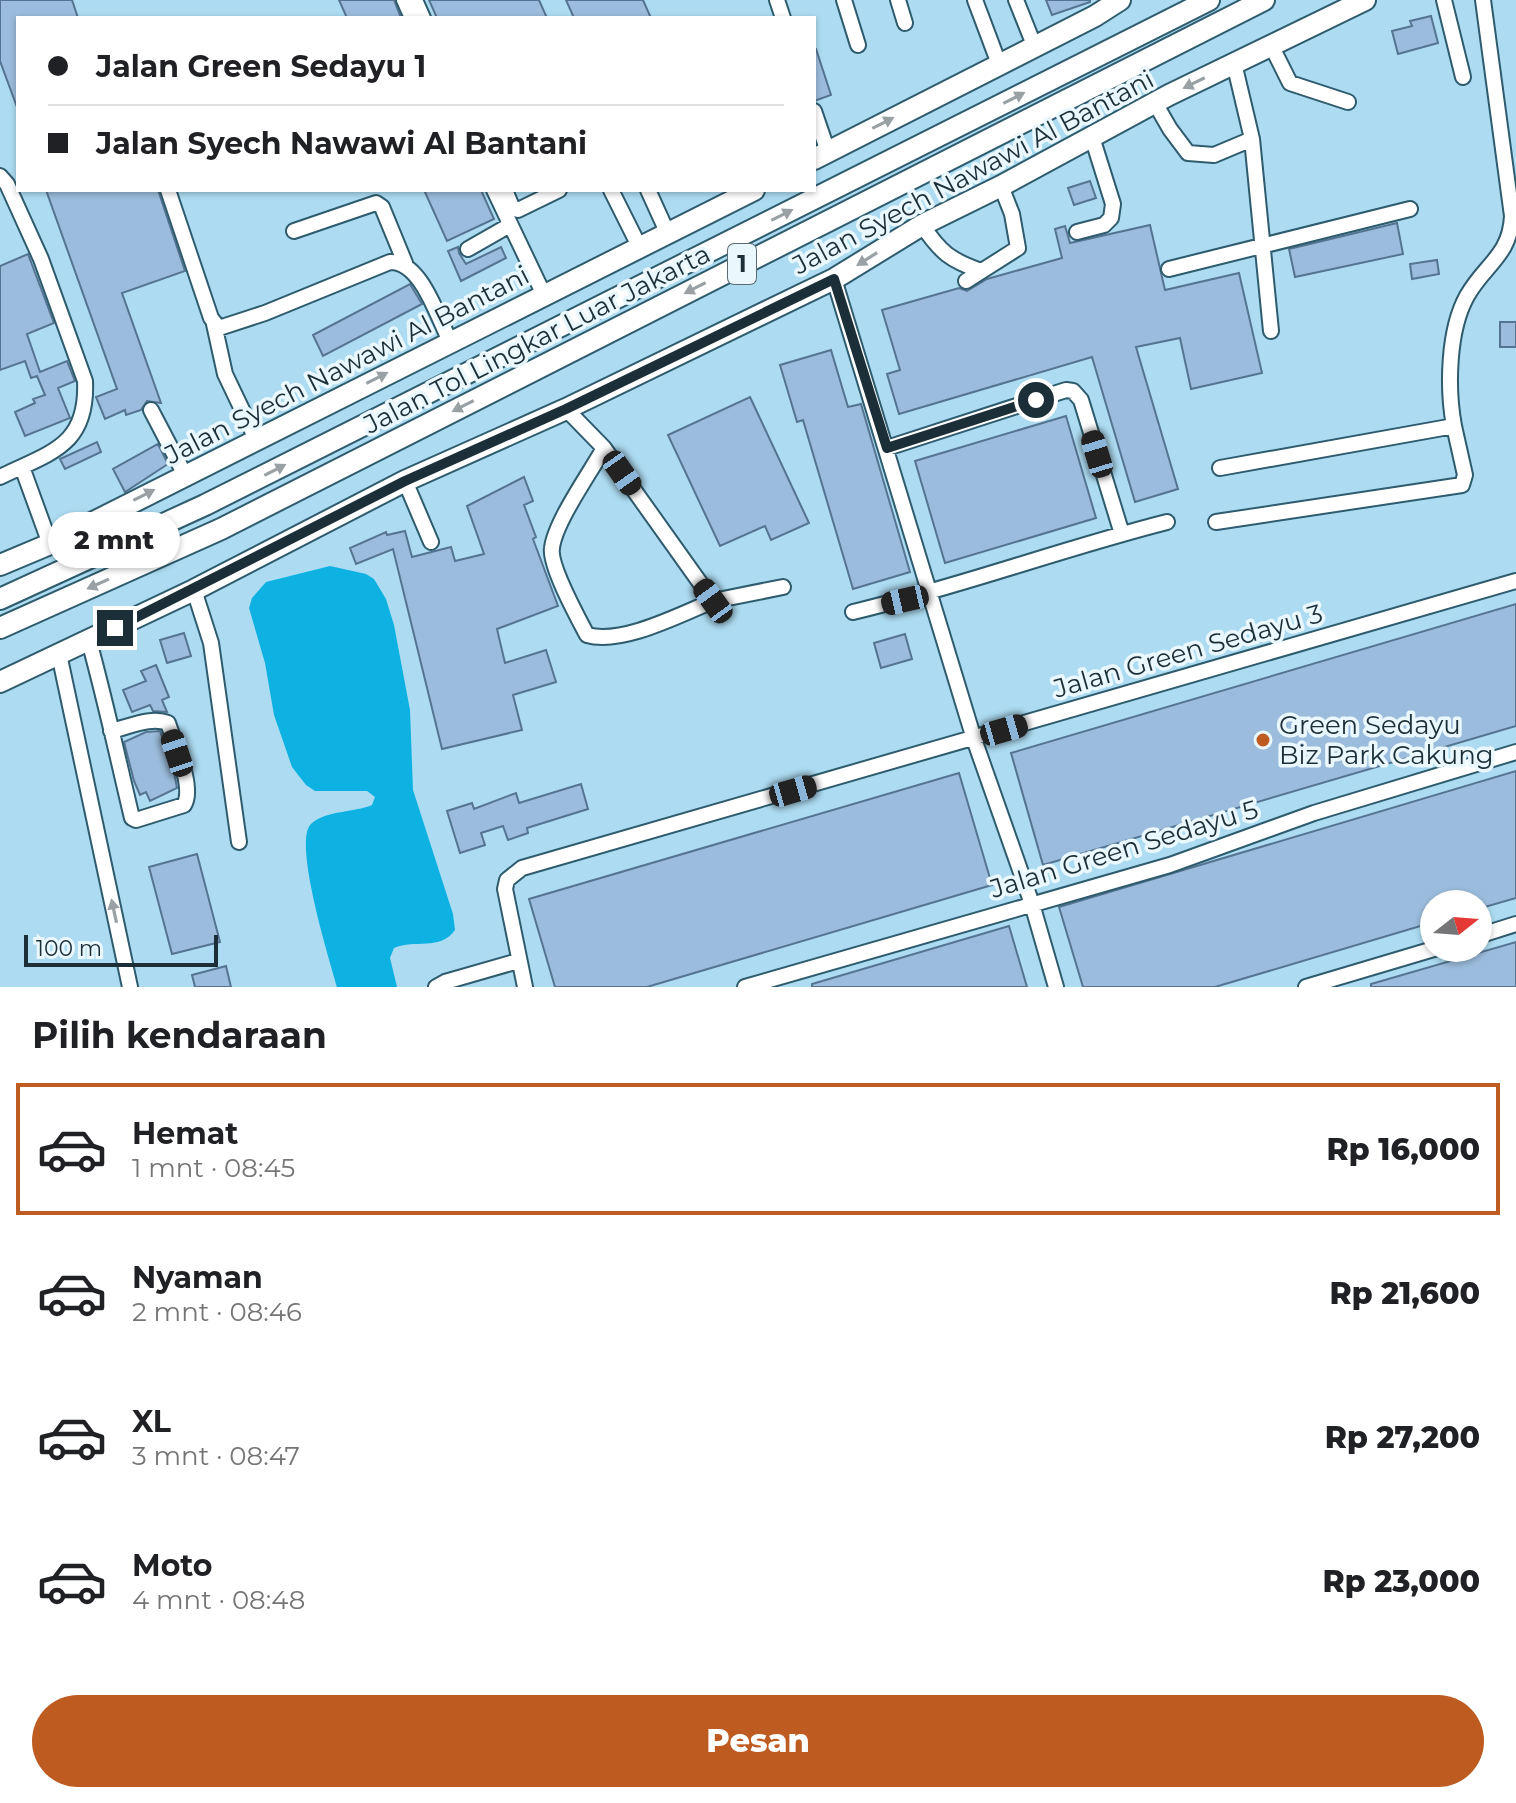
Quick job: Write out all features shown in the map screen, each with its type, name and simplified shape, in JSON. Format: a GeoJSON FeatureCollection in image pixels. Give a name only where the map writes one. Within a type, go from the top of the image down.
{"type":"FeatureCollection","features":[{"type":"Feature","properties":{"kind":"highway"},"geometry":{"type":"LineString","coordinates":[[821,155],[1095,16],[1120,0]]}},
{"type":"Feature","properties":{"kind":"highway","name":"Jalan Tol Lingkar Luar Jakarta"},"geometry":{"type":"LineString","coordinates":[[0,599],[205,505],[1209,0]]}},
{"type":"Feature","properties":{"kind":"highway","name":"Jalan Tol Lingkar Luar Jakarta"},"geometry":{"type":"LineString","coordinates":[[0,628],[221,529],[1264,0]]}},
{"type":"Feature","properties":{"kind":"highway","name":"Jalan Syech Nawawi Al Bantani"},"geometry":{"type":"LineString","coordinates":[[2,681],[194,590],[405,481],[566,409],[834,279],[922,225],[1155,103],[1365,0]]}},
{"type":"Feature","properties":{"kind":"highway","name":"Jalan Syech Nawawi Al Bantani"},"geometry":{"type":"LineString","coordinates":[[0,565],[50,544],[750,192]]}},
{"type":"Feature","properties":{"kind":"street"},"geometry":{"type":"LineString","coordinates":[[844,0],[858,45]]}},
{"type":"Feature","properties":{"kind":"street"},"geometry":{"type":"LineString","coordinates":[[898,0],[905,23]]}},
{"type":"Feature","properties":{"kind":"street"},"geometry":{"type":"LineString","coordinates":[[975,0],[999,64]]}},
{"type":"Feature","properties":{"kind":"street"},"geometry":{"type":"LineString","coordinates":[[1016,0],[1034,45]]}},
{"type":"Feature","properties":{"kind":"street"},"geometry":{"type":"LineString","coordinates":[[1444,0],[1463,77]]}},
{"type":"Feature","properties":{"kind":"street"},"geometry":{"type":"LineString","coordinates":[[1216,522],[1462,485],[1465,475],[1454,426],[1450,373],[1455,332],[1466,298],[1484,272],[1501,255],[1511,231],[1512,216],[1483,0]]}},
{"type":"Feature","properties":{"kind":"street"},"geometry":{"type":"LineString","coordinates":[[1271,45],[1290,83],[1348,102]]}},
{"type":"Feature","properties":{"kind":"street"},"geometry":{"type":"LineString","coordinates":[[1234,63],[1252,139],[1271,331]]}},
{"type":"Feature","properties":{"kind":"street"},"geometry":{"type":"LineString","coordinates":[[1155,103],[1188,153],[1214,155],[1252,139]]}},
{"type":"Feature","properties":{"kind":"street"},"geometry":{"type":"LineString","coordinates":[[816,124],[821,155]]}},
{"type":"Feature","properties":{"kind":"street"},"geometry":{"type":"LineString","coordinates":[[1077,232],[1104,225],[1111,218],[1113,204],[1092,137]]}},
{"type":"Feature","properties":{"kind":"street"},"geometry":{"type":"LineString","coordinates":[[0,176],[7,184],[41,259],[85,381],[84,412],[68,441],[22,467],[1,473]]}},
{"type":"Feature","properties":{"kind":"street"},"geometry":{"type":"LineString","coordinates":[[966,281],[1018,246],[1012,214],[1001,186]]}},
{"type":"Feature","properties":{"kind":"street"},"geometry":{"type":"LineString","coordinates":[[169,192],[214,324],[225,374],[256,439]]}},
{"type":"Feature","properties":{"kind":"street"},"geometry":{"type":"LineString","coordinates":[[495,192],[544,295]]}},
{"type":"Feature","properties":{"kind":"street"},"geometry":{"type":"LineString","coordinates":[[505,192],[512,207],[518,210],[555,192]]}},
{"type":"Feature","properties":{"kind":"street"},"geometry":{"type":"LineString","coordinates":[[612,192],[640,248]]}},
{"type":"Feature","properties":{"kind":"street"},"geometry":{"type":"LineString","coordinates":[[649,192],[668,234]]}},
{"type":"Feature","properties":{"kind":"street"},"geometry":{"type":"LineString","coordinates":[[294,231],[376,203],[382,207],[405,263],[418,277],[450,341]]}},
{"type":"Feature","properties":{"kind":"street"},"geometry":{"type":"LineString","coordinates":[[1169,269],[1410,209]]}},
{"type":"Feature","properties":{"kind":"street"},"geometry":{"type":"LineString","coordinates":[[468,249],[510,225]]}},
{"type":"Feature","properties":{"kind":"street"},"geometry":{"type":"LineString","coordinates":[[922,225],[938,249],[955,262],[981,271]]}},
{"type":"Feature","properties":{"kind":"street"},"geometry":{"type":"LineString","coordinates":[[214,324],[219,328],[235,324],[390,262],[405,263]]}},
{"type":"Feature","properties":{"kind":"street"},"geometry":{"type":"LineString","coordinates":[[834,279],[974,739],[1032,904],[1056,987]]}},
{"type":"Feature","properties":{"kind":"street"},"geometry":{"type":"LineString","coordinates":[[887,448],[1066,390],[1073,391],[1081,400],[1122,534]]}},
{"type":"Feature","properties":{"kind":"street"},"geometry":{"type":"LineString","coordinates":[[566,409],[604,448],[713,601]]}},
{"type":"Feature","properties":{"kind":"street"},"geometry":{"type":"LineString","coordinates":[[151,410],[185,475]]}},
{"type":"Feature","properties":{"kind":"street"},"geometry":{"type":"LineString","coordinates":[[1220,468],[1454,426]]}},
{"type":"Feature","properties":{"kind":"street"},"geometry":{"type":"LineString","coordinates":[[604,448],[561,522],[551,550],[561,580],[587,635],[608,638],[656,624],[713,601],[783,587]]}},
{"type":"Feature","properties":{"kind":"street"},"geometry":{"type":"LineString","coordinates":[[22,467],[50,544]]}},
{"type":"Feature","properties":{"kind":"street"},"geometry":{"type":"LineString","coordinates":[[405,481],[431,542]]}},
{"type":"Feature","properties":{"kind":"street"},"geometry":{"type":"LineString","coordinates":[[853,612],[931,594],[1167,522]]}},
{"type":"Feature","properties":{"kind":"street","name":"Jalan Green Sedayu 3"},"geometry":{"type":"LineString","coordinates":[[518,961],[505,894],[507,880],[522,868],[1516,581]]}},
{"type":"Feature","properties":{"kind":"street"},"geometry":{"type":"LineString","coordinates":[[194,590],[211,643],[239,842]]}},
{"type":"Feature","properties":{"kind":"street"},"geometry":{"type":"LineString","coordinates":[[89,641],[132,818],[136,820],[184,805],[189,796],[187,783],[168,723],[151,720],[111,731]]}},
{"type":"Feature","properties":{"kind":"street"},"geometry":{"type":"LineString","coordinates":[[59,654],[130,987]]}},
{"type":"Feature","properties":{"kind":"street","name":"Jalan Green Sedayu 5"},"geometry":{"type":"LineString","coordinates":[[745,987],[1170,865],[1314,813],[1516,752]]}},
{"type":"Feature","properties":{"kind":"street"},"geometry":{"type":"LineString","coordinates":[[1492,932],[1516,924]]}},
{"type":"Feature","properties":{"kind":"street"},"geometry":{"type":"LineString","coordinates":[[1306,987],[1420,953]]}},
{"type":"Feature","properties":{"kind":"street"},"geometry":{"type":"LineString","coordinates":[[436,987],[518,961],[525,987]]}},
{"type":"Feature","properties":{"kind":"water"},"geometry":{"type":"Polygon","coordinates":[[[330,566],[366,574],[374,579],[386,599],[410,710],[413,790],[453,914],[455,930],[449,936],[435,943],[394,948],[390,958],[397,987],[337,987],[314,901],[306,851],[307,833],[318,819],[372,805],[375,797],[367,791],[315,791],[292,767],[274,715],[265,663],[249,608],[252,598],[266,582],[330,566]]]}},
{"type":"Feature","properties":{"kind":"building"},"geometry":{"type":"Polygon","coordinates":[[[0,0],[72,0],[77,16],[16,16],[16,104],[0,61],[0,0]]]}},
{"type":"Feature","properties":{"kind":"building"},"geometry":{"type":"Polygon","coordinates":[[[339,0],[394,0],[400,16],[346,16],[339,0]]]}},
{"type":"Feature","properties":{"kind":"building"},"geometry":{"type":"Polygon","coordinates":[[[429,0],[539,0],[546,16],[436,16],[429,0]]]}},
{"type":"Feature","properties":{"kind":"building"},"geometry":{"type":"Polygon","coordinates":[[[566,0],[643,0],[650,16],[573,16],[566,0]]]}},
{"type":"Feature","properties":{"kind":"building"},"geometry":{"type":"Polygon","coordinates":[[[1046,0],[1090,0],[1090,2],[1052,15],[1046,0]]]}},
{"type":"Feature","properties":{"kind":"building"},"geometry":{"type":"Polygon","coordinates":[[[1431,16],[1438,43],[1398,54],[1392,31],[1412,26],[1410,21],[1431,16]]]}},
{"type":"Feature","properties":{"kind":"building"},"geometry":{"type":"Polygon","coordinates":[[[816,49],[831,95],[816,100],[816,49]]]}},
{"type":"Feature","properties":{"kind":"building"},"geometry":{"type":"Polygon","coordinates":[[[1090,181],[1096,198],[1074,205],[1068,188],[1090,181]]]}},
{"type":"Feature","properties":{"kind":"building"},"geometry":{"type":"Polygon","coordinates":[[[47,192],[159,192],[185,271],[122,293],[161,403],[147,401],[141,410],[126,415],[125,410],[105,419],[96,397],[117,389],[47,192]]]}},
{"type":"Feature","properties":{"kind":"building"},"geometry":{"type":"Polygon","coordinates":[[[425,192],[482,192],[494,219],[447,241],[425,192]]]}},
{"type":"Feature","properties":{"kind":"building"},"geometry":{"type":"Polygon","coordinates":[[[1397,223],[1403,254],[1295,277],[1289,249],[1397,223]]]}},
{"type":"Feature","properties":{"kind":"building"},"geometry":{"type":"Polygon","coordinates":[[[1150,225],[1165,290],[1239,273],[1262,373],[1191,389],[1180,338],[1136,347],[1178,489],[1135,502],[1092,357],[899,414],[887,374],[900,370],[882,310],[959,288],[967,291],[987,279],[1062,258],[1055,229],[1065,226],[1070,243],[1150,225]]]}},
{"type":"Feature","properties":{"kind":"building"},"geometry":{"type":"Polygon","coordinates":[[[458,247],[466,264],[501,247],[506,258],[461,281],[448,251],[458,247]]]}},
{"type":"Feature","properties":{"kind":"building"},"geometry":{"type":"Polygon","coordinates":[[[28,254],[54,323],[27,334],[40,372],[67,361],[75,381],[58,388],[70,418],[25,436],[15,412],[35,403],[33,399],[45,395],[37,376],[31,378],[25,361],[0,370],[0,266],[28,254]]]}},
{"type":"Feature","properties":{"kind":"building"},"geometry":{"type":"Polygon","coordinates":[[[1437,260],[1439,274],[1412,279],[1410,264],[1437,260]]]}},
{"type":"Feature","properties":{"kind":"building"},"geometry":{"type":"Polygon","coordinates":[[[410,284],[422,304],[323,356],[313,335],[410,284]]]}},
{"type":"Feature","properties":{"kind":"building"},"geometry":{"type":"Polygon","coordinates":[[[1500,322],[1516,322],[1516,347],[1500,347],[1500,322]]]}},
{"type":"Feature","properties":{"kind":"building"},"geometry":{"type":"Polygon","coordinates":[[[831,350],[848,407],[861,404],[910,572],[853,589],[803,420],[797,422],[780,365],[831,350]]]}},
{"type":"Feature","properties":{"kind":"building"},"geometry":{"type":"Polygon","coordinates":[[[750,397],[809,523],[771,540],[765,526],[720,546],[668,435],[750,397]]]}},
{"type":"Feature","properties":{"kind":"building"},"geometry":{"type":"Polygon","coordinates":[[[1066,416],[1096,518],[945,563],[915,461],[1066,416]]]}},
{"type":"Feature","properties":{"kind":"building"},"geometry":{"type":"Polygon","coordinates":[[[97,442],[101,452],[65,469],[60,459],[97,442]]]}},
{"type":"Feature","properties":{"kind":"building"},"geometry":{"type":"Polygon","coordinates":[[[158,444],[168,464],[125,492],[113,469],[158,444]]]}},
{"type":"Feature","properties":{"kind":"building"},"geometry":{"type":"Polygon","coordinates":[[[524,477],[533,501],[524,505],[558,606],[497,629],[505,663],[546,650],[556,682],[513,695],[522,730],[442,749],[393,549],[356,564],[350,548],[386,532],[387,535],[405,531],[412,557],[451,547],[455,561],[484,554],[467,506],[524,477]]]}},
{"type":"Feature","properties":{"kind":"building","name":"Green Sedayu Biz Park Cakung"},"geometry":{"type":"Polygon","coordinates":[[[1516,604],[1516,726],[1043,865],[1011,753],[1516,604]]]}},
{"type":"Feature","properties":{"kind":"building"},"geometry":{"type":"Polygon","coordinates":[[[184,633],[191,656],[167,663],[160,640],[184,633]]]}},
{"type":"Feature","properties":{"kind":"building"},"geometry":{"type":"Polygon","coordinates":[[[905,634],[912,659],[881,668],[874,643],[905,634]]]}},
{"type":"Feature","properties":{"kind":"building"},"geometry":{"type":"Polygon","coordinates":[[[156,665],[169,697],[162,700],[167,712],[153,711],[150,705],[132,712],[123,690],[146,681],[141,671],[156,665]]]}},
{"type":"Feature","properties":{"kind":"building"},"geometry":{"type":"Polygon","coordinates":[[[160,731],[177,788],[150,801],[146,792],[140,795],[124,742],[146,732],[160,731]]]}},
{"type":"Feature","properties":{"kind":"building","name":"Green Sedayu Biz Park Cakung"},"geometry":{"type":"Polygon","coordinates":[[[1516,771],[1516,898],[1492,905],[1492,890],[1420,890],[1420,926],[1215,987],[1083,987],[1059,907],[1516,771]]]}},
{"type":"Feature","properties":{"kind":"building"},"geometry":{"type":"Polygon","coordinates":[[[959,773],[992,885],[647,987],[555,987],[529,899],[959,773]]]}},
{"type":"Feature","properties":{"kind":"building"},"geometry":{"type":"Polygon","coordinates":[[[581,784],[588,809],[527,828],[528,833],[508,840],[503,826],[481,833],[485,845],[460,853],[447,811],[472,803],[474,809],[516,793],[519,803],[581,784]]]}},
{"type":"Feature","properties":{"kind":"building"},"geometry":{"type":"Polygon","coordinates":[[[197,854],[220,942],[172,954],[149,867],[197,854]]]}},
{"type":"Feature","properties":{"kind":"building"},"geometry":{"type":"Polygon","coordinates":[[[1009,926],[1027,987],[812,987],[812,984],[1009,926]]]}},
{"type":"Feature","properties":{"kind":"building"},"geometry":{"type":"Polygon","coordinates":[[[1516,942],[1516,987],[1371,987],[1371,984],[1447,962],[1492,962],[1492,949],[1516,942]]]}},
{"type":"Feature","properties":{"kind":"building"},"geometry":{"type":"Polygon","coordinates":[[[226,966],[231,987],[195,987],[192,975],[226,966]]]}},
{"type":"Feature","properties":{"kind":"place","name":"Green Sedayu Biz Park Cakung"},"geometry":{"type":"Point","coordinates":[1263,740]}},
{"type":"Feature","properties":{"kind":"route"},"geometry":{"type":"LineString","coordinates":[[115,628],[405,481],[566,409],[834,279],[887,448],[1036,400]]}}]}
